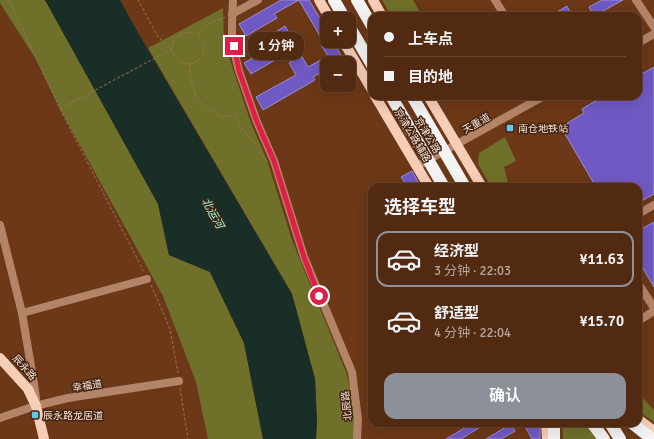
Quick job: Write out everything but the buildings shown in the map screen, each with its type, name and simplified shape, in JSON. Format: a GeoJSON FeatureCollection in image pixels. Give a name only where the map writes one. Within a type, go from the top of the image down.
{"type":"FeatureCollection","features":[{"type":"Feature","properties":{"kind":"highway"},"geometry":{"type":"LineString","coordinates":[[334,0],[341,12]]}},
{"type":"Feature","properties":{"kind":"highway"},"geometry":{"type":"LineString","coordinates":[[357,0],[368,19]]}},
{"type":"Feature","properties":{"kind":"highway"},"geometry":{"type":"LineString","coordinates":[[356,38],[368,58]]}},
{"type":"Feature","properties":{"kind":"highway","name":"京津公路"},"geometry":{"type":"LineString","coordinates":[[392,100],[441,183]]}},
{"type":"Feature","properties":{"kind":"highway","name":"京津公路"},"geometry":{"type":"LineString","coordinates":[[414,100],[463,183]]}},
{"type":"Feature","properties":{"kind":"highway"},"geometry":{"type":"LineString","coordinates":[[554,427],[554,439]]}},
{"type":"Feature","properties":{"kind":"highway"},"geometry":{"type":"LineString","coordinates":[[595,427],[604,439]]}},
{"type":"Feature","properties":{"kind":"highway"},"geometry":{"type":"LineString","coordinates":[[612,427],[620,439]]}},
{"type":"Feature","properties":{"kind":"highway"},"geometry":{"type":"LineString","coordinates":[[637,427],[652,439]]}},
{"type":"Feature","properties":{"kind":"main road"},"geometry":{"type":"LineString","coordinates":[[319,0],[326,12]]}},
{"type":"Feature","properties":{"kind":"main road"},"geometry":{"type":"LineString","coordinates":[[373,0],[380,12]]}},
{"type":"Feature","properties":{"kind":"main road"},"geometry":{"type":"LineString","coordinates":[[347,48],[368,83]]}},
{"type":"Feature","properties":{"kind":"main road","name":"京津公路辅路"},"geometry":{"type":"LineString","coordinates":[[378,100],[427,183]]}},
{"type":"Feature","properties":{"kind":"main road"},"geometry":{"type":"LineString","coordinates":[[430,100],[480,183]]}},
{"type":"Feature","properties":{"kind":"main road","name":"辰永路"},"geometry":{"type":"LineString","coordinates":[[0,359],[26,389],[35,405],[44,439]]}},
{"type":"Feature","properties":{"kind":"main road"},"geometry":{"type":"LineString","coordinates":[[642,422],[654,431]]}},
{"type":"Feature","properties":{"kind":"main road"},"geometry":{"type":"LineString","coordinates":[[546,427],[547,439]]}},
{"type":"Feature","properties":{"kind":"street","name":"北辰路"},"geometry":{"type":"LineString","coordinates":[[233,0],[233,43],[239,71],[257,122],[276,167],[304,257],[352,372],[358,419],[357,439]]}},
{"type":"Feature","properties":{"kind":"street"},"geometry":{"type":"LineString","coordinates":[[232,14],[258,0]]}},
{"type":"Feature","properties":{"kind":"street"},"geometry":{"type":"LineString","coordinates":[[495,0],[502,12]]}},
{"type":"Feature","properties":{"kind":"street"},"geometry":{"type":"LineString","coordinates":[[636,0],[654,27]]}},
{"type":"Feature","properties":{"kind":"street"},"geometry":{"type":"LineString","coordinates":[[642,41],[654,34]]}},
{"type":"Feature","properties":{"kind":"street","name":"天重道"},"geometry":{"type":"LineString","coordinates":[[417,166],[537,100]]}},
{"type":"Feature","properties":{"kind":"street"},"geometry":{"type":"LineString","coordinates":[[642,212],[654,205]]}},
{"type":"Feature","properties":{"kind":"street"},"geometry":{"type":"LineString","coordinates":[[0,225],[22,312],[34,384],[35,405]]}},
{"type":"Feature","properties":{"kind":"street"},"geometry":{"type":"LineString","coordinates":[[22,312],[148,279]]}},
{"type":"Feature","properties":{"kind":"street"},"geometry":{"type":"LineString","coordinates":[[642,287],[651,296],[654,308]]}},
{"type":"Feature","properties":{"kind":"street"},"geometry":{"type":"LineString","coordinates":[[642,318],[654,311]]}},
{"type":"Feature","properties":{"kind":"street","name":"幸福道"},"geometry":{"type":"LineString","coordinates":[[0,418],[35,405],[68,398],[179,381]]}},
{"type":"Feature","properties":{"kind":"path"},"geometry":{"type":"LineString","coordinates":[[9,0],[60,109],[148,279],[170,329],[188,439]]}},
{"type":"Feature","properties":{"kind":"path"},"geometry":{"type":"LineString","coordinates":[[138,0],[158,37],[172,49],[176,59],[190,64],[196,62],[203,54],[204,43],[198,35],[188,32],[178,35],[174,39],[172,49]]}},
{"type":"Feature","properties":{"kind":"path"},"geometry":{"type":"LineString","coordinates":[[198,35],[208,24],[232,14]]}},
{"type":"Feature","properties":{"kind":"path"},"geometry":{"type":"LineString","coordinates":[[60,109],[172,49]]}},
{"type":"Feature","properties":{"kind":"path"},"geometry":{"type":"LineString","coordinates":[[190,64],[190,78],[197,99],[206,109],[223,118],[236,115],[240,125],[266,160],[276,167]]}},
{"type":"Feature","properties":{"kind":"shaded area"},"geometry":{"type":"Polygon","coordinates":[[[0,0],[45,0],[158,204],[169,255],[210,272],[244,343],[263,439],[208,439],[196,382],[163,296],[60,109],[37,61],[0,3],[0,0]]]}},
{"type":"Feature","properties":{"kind":"shaded area"},"geometry":{"type":"Polygon","coordinates":[[[382,0],[413,0],[420,12],[389,12],[382,0]]]}},
{"type":"Feature","properties":{"kind":"shaded area"},"geometry":{"type":"Polygon","coordinates":[[[223,8],[224,42],[251,123],[267,160],[292,240],[346,372],[358,419],[355,439],[316,439],[317,421],[315,379],[292,294],[148,48],[223,8]]]}},
{"type":"Feature","properties":{"kind":"shaded area"},"geometry":{"type":"Polygon","coordinates":[[[505,137],[516,161],[504,167],[508,183],[489,183],[478,164],[479,153],[505,137]]]}},
{"type":"Feature","properties":{"kind":"shaded area"},"geometry":{"type":"Polygon","coordinates":[[[642,397],[654,410],[654,422],[642,413],[642,397]]]}},
{"type":"Feature","properties":{"kind":"shaded area"},"geometry":{"type":"Polygon","coordinates":[[[562,427],[588,427],[596,439],[563,439],[562,427]]]}},
{"type":"Feature","properties":{"kind":"water","name":"北运河"},"geometry":{"type":"Polygon","coordinates":[[[45,0],[120,0],[292,294],[315,379],[317,421],[316,439],[263,439],[244,343],[210,272],[169,255],[158,204],[45,0]]]}},
{"type":"Feature","properties":{"kind":"place","name":"南仓地铁站"},"geometry":{"type":"Point","coordinates":[510,128]}},
{"type":"Feature","properties":{"kind":"place","name":"辰永路龙居道"},"geometry":{"type":"Point","coordinates":[35,415]}},
{"type":"Feature","properties":{"kind":"route"},"geometry":{"type":"LineString","coordinates":[[234,46],[239,71],[257,122],[274,161],[304,257],[319,296]]}}]}
